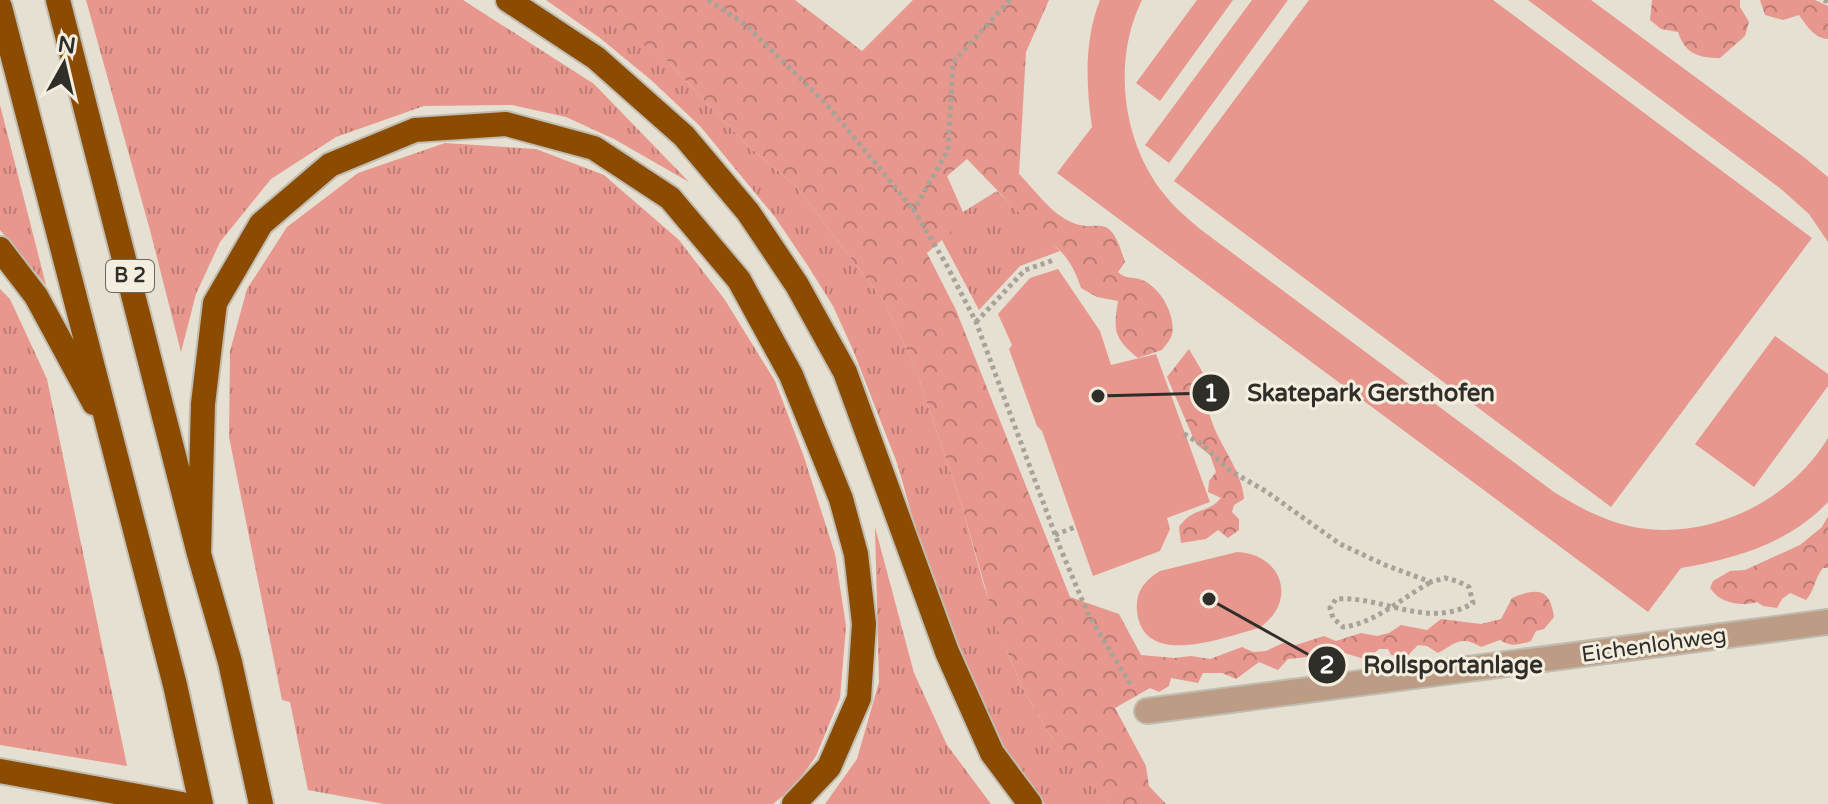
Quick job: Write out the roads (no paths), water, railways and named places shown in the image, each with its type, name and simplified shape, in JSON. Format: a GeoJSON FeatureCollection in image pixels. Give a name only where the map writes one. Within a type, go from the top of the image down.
{"type":"FeatureCollection","features":[{"type":"Feature","properties":{"kind":"highway","name":"B 2"},"geometry":{"type":"LineString","coordinates":[[58,0],[237,694],[261,804]]}},
{"type":"Feature","properties":{"kind":"highway"},"geometry":{"type":"LineString","coordinates":[[508,0],[596,58],[684,136],[748,212],[797,285],[845,372],[947,652],[992,753],[1030,804]]}},
{"type":"Feature","properties":{"kind":"highway","name":"B 2"},"geometry":{"type":"LineString","coordinates":[[0,7],[175,685],[201,804]]}},
{"type":"Feature","properties":{"kind":"highway"},"geometry":{"type":"LineString","coordinates":[[199,554],[203,404],[215,303],[261,224],[330,165],[415,130],[506,124],[594,148],[670,198],[739,280],[791,375],[841,499],[856,554],[864,624],[859,698],[829,767],[794,804]]}},
{"type":"Feature","properties":{"kind":"highway"},"geometry":{"type":"LineString","coordinates":[[0,249],[36,296],[112,437]]}},
{"type":"Feature","properties":{"kind":"highway"},"geometry":{"type":"LineString","coordinates":[[0,771],[182,804]]}},
{"type":"Feature","properties":{"kind":"street","name":"Eichenlohweg"},"geometry":{"type":"LineString","coordinates":[[1147,711],[1828,622]]}},
{"type":"Feature","properties":{"kind":"place","name":"Skatepark Gersthofen"},"geometry":{"type":"Point","coordinates":[1098,396]}},
{"type":"Feature","properties":{"kind":"place","name":"Rollsportanlage"},"geometry":{"type":"Point","coordinates":[1209,599]}}]}
